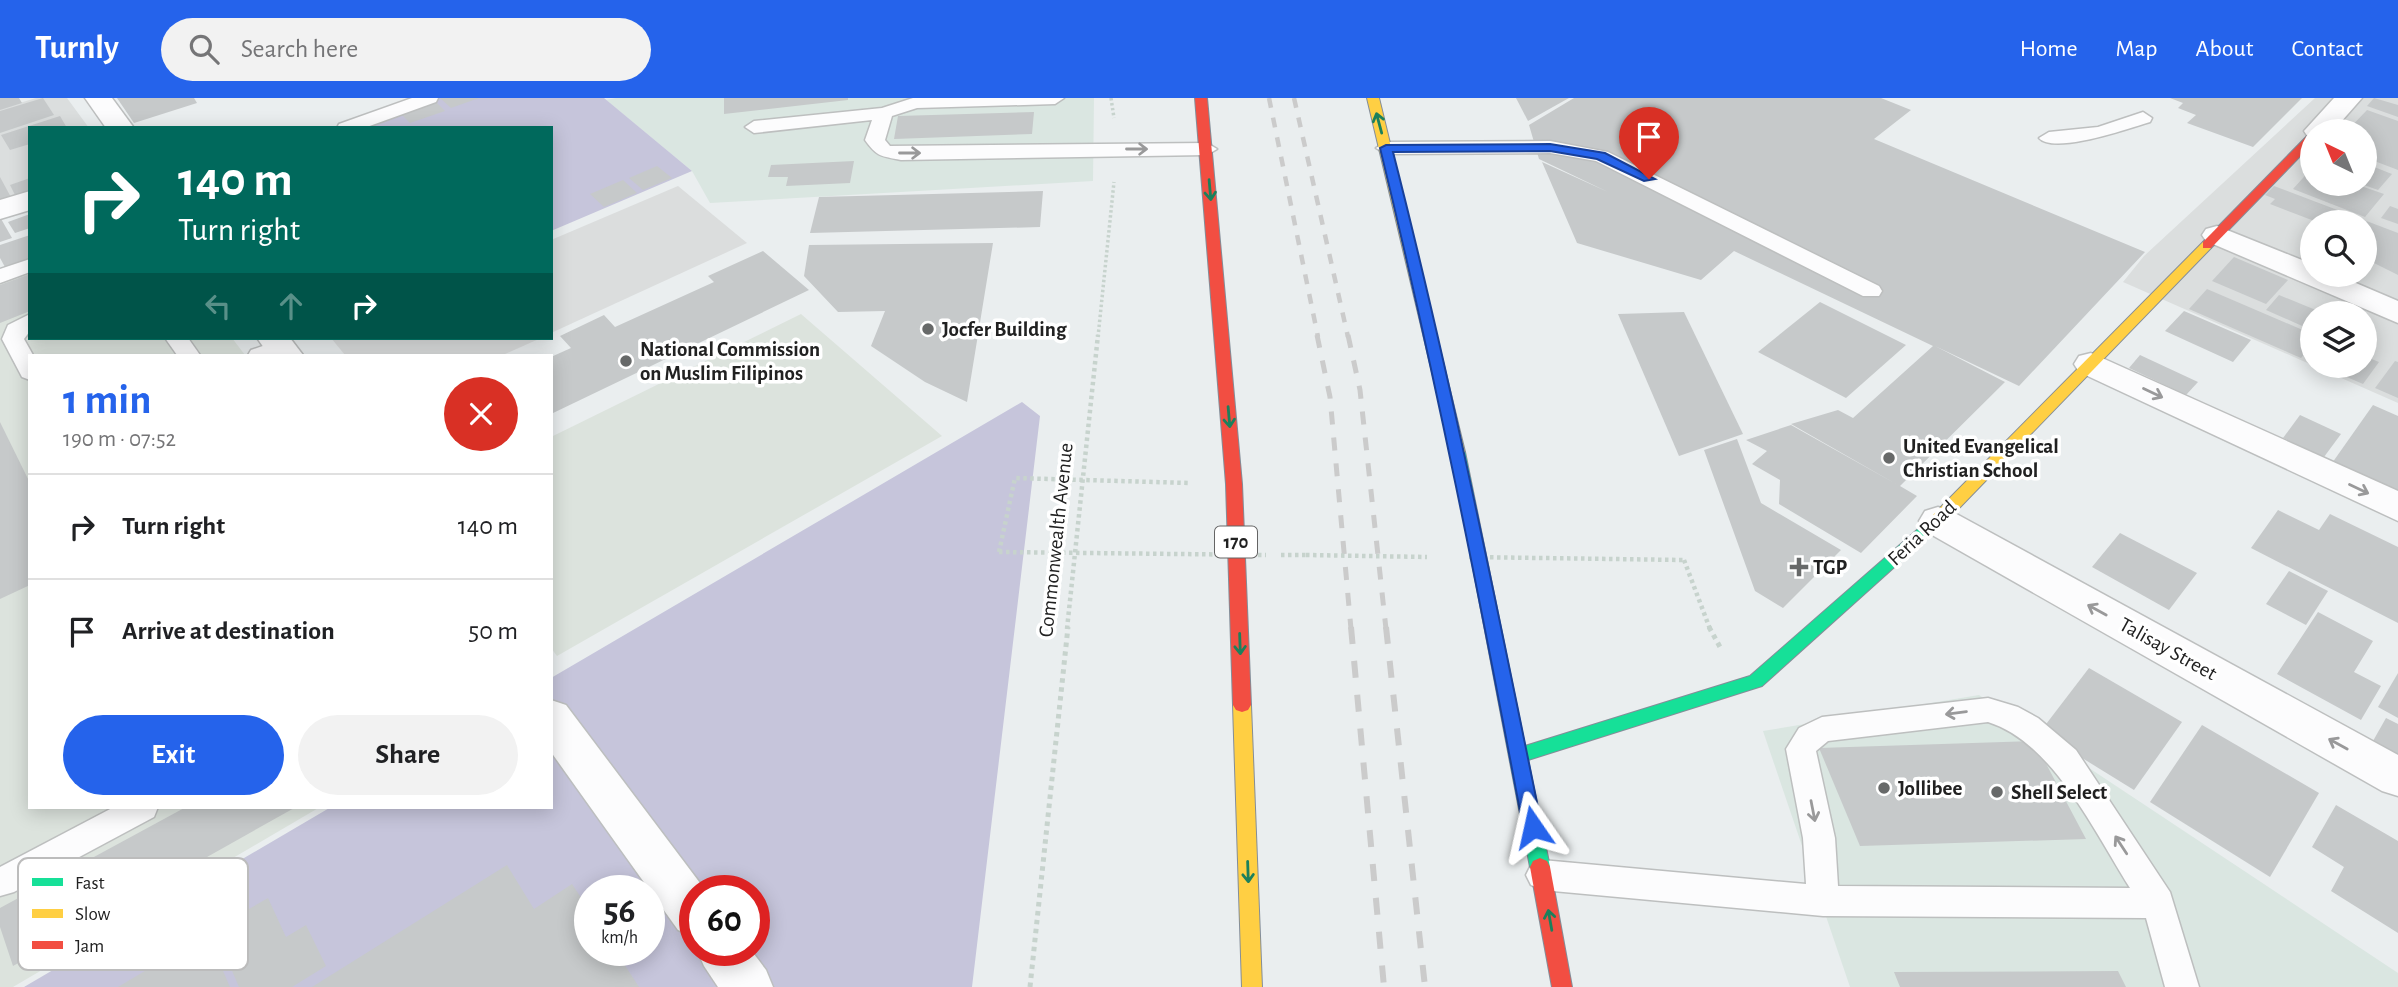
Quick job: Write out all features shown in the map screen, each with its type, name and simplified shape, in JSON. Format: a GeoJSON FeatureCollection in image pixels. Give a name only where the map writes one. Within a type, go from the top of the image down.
{"type":"FeatureCollection","features":[{"type":"Feature","properties":{"kind":"main road","name":"170"},"geometry":{"type":"LineString","coordinates":[[1201,98],[1234,484],[1252,987]]}},
{"type":"Feature","properties":{"kind":"main road"},"geometry":{"type":"LineString","coordinates":[[1373,98],[1423,296],[1463,476],[1562,987]]}},
{"type":"Feature","properties":{"kind":"main road","name":"Feria Road"},"geometry":{"type":"LineString","coordinates":[[1519,755],[1756,681],[1938,522],[2300,149]]}},
{"type":"Feature","properties":{"kind":"street"},"geometry":{"type":"LineString","coordinates":[[98,98],[119,126]]}},
{"type":"Feature","properties":{"kind":"street"},"geometry":{"type":"LineString","coordinates":[[2329,119],[2349,98]]}},
{"type":"Feature","properties":{"kind":"street"},"geometry":{"type":"LineString","coordinates":[[0,211],[28,201]]}},
{"type":"Feature","properties":{"kind":"street"},"geometry":{"type":"LineString","coordinates":[[2217,235],[2398,313]]}},
{"type":"Feature","properties":{"kind":"street"},"geometry":{"type":"LineString","coordinates":[[2091,364],[2398,507]]}},
{"type":"Feature","properties":{"kind":"street","name":"Talisay Street"},"geometry":{"type":"LineString","coordinates":[[1938,522],[2398,777]]}},
{"type":"Feature","properties":{"kind":"street"},"geometry":{"type":"LineString","coordinates":[[553,721],[679,892]]}},
{"type":"Feature","properties":{"kind":"street"},"geometry":{"type":"LineString","coordinates":[[733,966],[748,987]]}},
{"type":"Feature","properties":{"kind":"lane"},"geometry":{"type":"LineString","coordinates":[[352,126],[429,98]]}},
{"type":"Feature","properties":{"kind":"lane"},"geometry":{"type":"LineString","coordinates":[[754,127],[884,113],[915,103],[1055,98]]}},
{"type":"Feature","properties":{"kind":"lane"},"geometry":{"type":"LineString","coordinates":[[884,113],[875,140],[884,151],[901,154],[1207,149]]}},
{"type":"Feature","properties":{"kind":"lane"},"geometry":{"type":"LineString","coordinates":[[2049,138],[2101,132],[2143,118]]}},
{"type":"Feature","properties":{"kind":"lane"},"geometry":{"type":"LineString","coordinates":[[1386,148],[1550,147],[1601,156],[1871,290]]}},
{"type":"Feature","properties":{"kind":"lane"},"geometry":{"type":"LineString","coordinates":[[0,276],[28,266]]}},
{"type":"Feature","properties":{"kind":"lane"},"geometry":{"type":"LineString","coordinates":[[28,322],[16,330],[13,339],[28,368]]}},
{"type":"Feature","properties":{"kind":"lane"},"geometry":{"type":"LineString","coordinates":[[178,340],[188,354]]}},
{"type":"Feature","properties":{"kind":"lane"},"geometry":{"type":"LineString","coordinates":[[1823,901],[1819,838],[1801,749],[1809,737],[1822,729],[1988,710],[2028,727],[2065,759],[2158,903],[2182,987]]}},
{"type":"Feature","properties":{"kind":"lane"},"geometry":{"type":"LineString","coordinates":[[48,858],[139,809]]}},
{"type":"Feature","properties":{"kind":"lane"},"geometry":{"type":"LineString","coordinates":[[3,882],[18,874]]}},
{"type":"Feature","properties":{"kind":"lane"},"geometry":{"type":"LineString","coordinates":[[1542,875],[1823,901],[2158,903]]}},
{"type":"Feature","properties":{"kind":"path","name":"Commonwealth Avenue"},"geometry":{"type":"LineString","coordinates":[[1030,987],[1118,149],[1111,98]]}},
{"type":"Feature","properties":{"kind":"path"},"geometry":{"type":"LineString","coordinates":[[1234,484],[1014,478],[999,552],[1427,557]]}},
{"type":"Feature","properties":{"kind":"path"},"geometry":{"type":"LineString","coordinates":[[1469,557],[1684,560],[1715,642]]}},
{"type":"Feature","properties":{"kind":"shaded area"},"geometry":{"type":"Polygon","coordinates":[[[36,98],[67,98],[88,126],[28,126],[28,203],[0,212],[0,109],[36,98]]]}},
{"type":"Feature","properties":{"kind":"shaded area"},"geometry":{"type":"Polygon","coordinates":[[[416,98],[604,98],[692,171],[553,230],[553,126],[338,126],[416,98]]]}},
{"type":"Feature","properties":{"kind":"shaded area"},"geometry":{"type":"Polygon","coordinates":[[[1094,98],[1093,181],[710,203],[692,171],[606,100],[1094,98]]]}},
{"type":"Feature","properties":{"kind":"shaded area"},"geometry":{"type":"Polygon","coordinates":[[[2315,98],[2398,98],[2398,403],[2341,378],[2377,378],[2377,301],[2300,301],[2300,360],[2123,282],[2144,256],[2315,98]]]}},
{"type":"Feature","properties":{"kind":"shaded area"},"geometry":{"type":"Polygon","coordinates":[[[678,186],[747,243],[553,332],[553,239],[678,186]]]}},
{"type":"Feature","properties":{"kind":"shaded area"},"geometry":{"type":"Polygon","coordinates":[[[28,271],[28,340],[234,340],[244,354],[28,354],[28,809],[317,809],[233,858],[18,858],[18,970],[42,970],[13,987],[0,987],[0,281],[28,271]]]}},
{"type":"Feature","properties":{"kind":"shaded area"},"geometry":{"type":"Polygon","coordinates":[[[801,314],[942,436],[557,656],[553,651],[553,436],[801,314]]]}},
{"type":"Feature","properties":{"kind":"shaded area"},"geometry":{"type":"Polygon","coordinates":[[[333,340],[537,340],[505,354],[344,354],[333,340]]]}},
{"type":"Feature","properties":{"kind":"shaded area"},"geometry":{"type":"Polygon","coordinates":[[[1022,402],[1040,416],[972,987],[24,987],[53,970],[248,970],[248,858],[244,858],[328,809],[553,809],[553,677],[1022,402]]]}},
{"type":"Feature","properties":{"kind":"shaded area"},"geometry":{"type":"Polygon","coordinates":[[[1979,695],[2398,973],[2398,987],[1850,987],[1763,731],[1979,695]]]}},
{"type":"Feature","properties":{"kind":"building"},"geometry":{"type":"Polygon","coordinates":[[[0,98],[19,98],[22,103],[0,110],[0,98]]]}},
{"type":"Feature","properties":{"kind":"building"},"geometry":{"type":"Polygon","coordinates":[[[43,98],[54,115],[0,133],[0,111],[43,98]]]}},
{"type":"Feature","properties":{"kind":"building"},"geometry":{"type":"Polygon","coordinates":[[[117,98],[194,98],[197,103],[134,123],[117,98]]]}},
{"type":"Feature","properties":{"kind":"building"},"geometry":{"type":"Polygon","coordinates":[[[440,98],[479,98],[451,108],[440,98]]]}},
{"type":"Feature","properties":{"kind":"building"},"geometry":{"type":"Polygon","coordinates":[[[724,98],[848,98],[848,100],[724,114],[724,98]]]}},
{"type":"Feature","properties":{"kind":"building"},"geometry":{"type":"Polygon","coordinates":[[[1516,98],[1569,98],[1528,121],[1516,98]]]}},
{"type":"Feature","properties":{"kind":"building"},"geometry":{"type":"Polygon","coordinates":[[[1574,98],[1881,98],[1911,110],[1874,139],[2145,252],[2019,386],[1935,346],[2005,382],[1900,486],[1917,496],[1861,553],[1779,504],[1780,480],[1752,464],[1767,451],[1746,440],[1791,425],[1896,484],[1791,424],[1838,410],[1853,418],[1933,346],[1734,251],[1701,280],[1577,243],[1542,162],[1608,192],[1539,159],[1529,125],[1574,98]]]}},
{"type":"Feature","properties":{"kind":"building"},"geometry":{"type":"Polygon","coordinates":[[[2170,98],[2302,98],[2253,147],[2187,123],[2196,115],[2178,108],[2183,103],[2170,98]]]}},
{"type":"Feature","properties":{"kind":"building"},"geometry":{"type":"Polygon","coordinates":[[[2374,98],[2398,105],[2398,117],[2367,106],[2374,98]]]}},
{"type":"Feature","properties":{"kind":"building"},"geometry":{"type":"Polygon","coordinates":[[[433,99],[445,111],[410,123],[398,111],[433,99]]]}},
{"type":"Feature","properties":{"kind":"building"},"geometry":{"type":"Polygon","coordinates":[[[2367,110],[2398,121],[2398,170],[2377,162],[2377,119],[2358,119],[2367,110]]]}},
{"type":"Feature","properties":{"kind":"building"},"geometry":{"type":"Polygon","coordinates":[[[1034,112],[1032,134],[894,139],[898,116],[1034,112]]]}},
{"type":"Feature","properties":{"kind":"building"},"geometry":{"type":"Polygon","coordinates":[[[60,116],[66,126],[29,126],[60,116]]]}},
{"type":"Feature","properties":{"kind":"building"},"geometry":{"type":"Polygon","coordinates":[[[28,126],[28,145],[10,150],[1,135],[28,126]]]}},
{"type":"Feature","properties":{"kind":"building"},"geometry":{"type":"Polygon","coordinates":[[[854,161],[850,183],[786,186],[788,177],[768,177],[771,165],[854,161]]]}},
{"type":"Feature","properties":{"kind":"building"},"geometry":{"type":"Polygon","coordinates":[[[657,166],[672,178],[643,190],[629,178],[657,166]]]}},
{"type":"Feature","properties":{"kind":"building"},"geometry":{"type":"Polygon","coordinates":[[[2377,168],[2392,174],[2377,190],[2377,168]]]}},
{"type":"Feature","properties":{"kind":"building"},"geometry":{"type":"Polygon","coordinates":[[[0,177],[13,201],[0,206],[0,177]]]}},
{"type":"Feature","properties":{"kind":"building"},"geometry":{"type":"Polygon","coordinates":[[[28,179],[28,193],[16,197],[10,185],[28,179]]]}},
{"type":"Feature","properties":{"kind":"building"},"geometry":{"type":"Polygon","coordinates":[[[623,180],[637,193],[604,207],[590,194],[623,180]]]}},
{"type":"Feature","properties":{"kind":"building"},"geometry":{"type":"Polygon","coordinates":[[[2300,181],[2300,192],[2293,189],[2300,181]]]}},
{"type":"Feature","properties":{"kind":"building"},"geometry":{"type":"Polygon","coordinates":[[[2274,186],[2337,210],[2300,210],[2300,215],[2270,204],[2275,199],[2265,195],[2274,186]]]}},
{"type":"Feature","properties":{"kind":"building"},"geometry":{"type":"Polygon","coordinates":[[[1043,191],[1040,227],[810,233],[819,197],[1043,191]]]}},
{"type":"Feature","properties":{"kind":"building"},"geometry":{"type":"Polygon","coordinates":[[[2377,192],[2384,194],[2371,210],[2347,210],[2311,196],[2377,196],[2377,192]]]}},
{"type":"Feature","properties":{"kind":"building"},"geometry":{"type":"Polygon","coordinates":[[[2390,206],[2398,209],[2398,224],[2381,218],[2390,206]]]}},
{"type":"Feature","properties":{"kind":"building"},"geometry":{"type":"Polygon","coordinates":[[[28,215],[28,229],[15,233],[8,222],[28,215]]]}},
{"type":"Feature","properties":{"kind":"building"},"geometry":{"type":"Polygon","coordinates":[[[0,217],[12,238],[0,242],[0,217]]]}},
{"type":"Feature","properties":{"kind":"building"},"geometry":{"type":"Polygon","coordinates":[[[2377,225],[2398,233],[2398,275],[2377,264],[2377,225]]]}},
{"type":"Feature","properties":{"kind":"building"},"geometry":{"type":"Polygon","coordinates":[[[28,236],[28,259],[5,267],[0,258],[0,245],[28,236]]]}},
{"type":"Feature","properties":{"kind":"building","name":"Jocfer Building"},"geometry":{"type":"Polygon","coordinates":[[[993,243],[967,402],[925,382],[871,346],[885,311],[838,312],[804,276],[809,245],[993,243]]]}},
{"type":"Feature","properties":{"kind":"building"},"geometry":{"type":"Polygon","coordinates":[[[763,251],[809,290],[553,413],[553,356],[571,348],[560,336],[604,315],[615,327],[714,282],[708,276],[763,251]]]}},
{"type":"Feature","properties":{"kind":"building"},"geometry":{"type":"Polygon","coordinates":[[[2234,257],[2288,280],[2266,304],[2212,281],[2234,257]]]}},
{"type":"Feature","properties":{"kind":"building"},"geometry":{"type":"Polygon","coordinates":[[[28,275],[28,312],[0,323],[0,285],[28,275]]]}},
{"type":"Feature","properties":{"kind":"building"},"geometry":{"type":"Polygon","coordinates":[[[2207,289],[2300,329],[2300,358],[2189,309],[2207,289]]]}},
{"type":"Feature","properties":{"kind":"building"},"geometry":{"type":"Polygon","coordinates":[[[2279,295],[2300,304],[2300,325],[2266,310],[2279,295]]]}},
{"type":"Feature","properties":{"kind":"building"},"geometry":{"type":"Polygon","coordinates":[[[1820,302],[1906,345],[1846,398],[1758,352],[1820,302]]]}},
{"type":"Feature","properties":{"kind":"building"},"geometry":{"type":"Polygon","coordinates":[[[2184,311],[2251,340],[2233,362],[2165,331],[2184,311]]]}},
{"type":"Feature","properties":{"kind":"building"},"geometry":{"type":"Polygon","coordinates":[[[1684,312],[1743,434],[1679,456],[1618,314],[1684,312]]]}},
{"type":"Feature","properties":{"kind":"building"},"geometry":{"type":"Polygon","coordinates":[[[2140,355],[2198,382],[2186,395],[2129,368],[2140,355]]]}},
{"type":"Feature","properties":{"kind":"building"},"geometry":{"type":"Polygon","coordinates":[[[2395,361],[2398,362],[2398,398],[2375,388],[2395,361]]]}},
{"type":"Feature","properties":{"kind":"building"},"geometry":{"type":"Polygon","coordinates":[[[2349,378],[2367,378],[2363,384],[2349,378]]]}},
{"type":"Feature","properties":{"kind":"building"},"geometry":{"type":"Polygon","coordinates":[[[2373,405],[2398,416],[2398,498],[2330,466],[2373,405]]]}},
{"type":"Feature","properties":{"kind":"building"},"geometry":{"type":"Polygon","coordinates":[[[2300,415],[2341,434],[2324,457],[2283,438],[2300,415]]]}},
{"type":"Feature","properties":{"kind":"building"},"geometry":{"type":"Polygon","coordinates":[[[0,422],[28,479],[28,586],[0,599],[0,422]]]}},
{"type":"Feature","properties":{"kind":"building"},"geometry":{"type":"Polygon","coordinates":[[[1737,439],[1761,503],[1841,550],[1783,608],[1755,591],[1704,450],[1737,439]]]}},
{"type":"Feature","properties":{"kind":"building"},"geometry":{"type":"Polygon","coordinates":[[[2278,510],[2319,530],[2330,514],[2398,547],[2398,623],[2251,548],[2278,510]]]}},
{"type":"Feature","properties":{"kind":"building"},"geometry":{"type":"Polygon","coordinates":[[[2120,533],[2197,573],[2169,610],[2092,567],[2120,533]]]}},
{"type":"Feature","properties":{"kind":"building"},"geometry":{"type":"Polygon","coordinates":[[[2289,571],[2328,591],[2306,625],[2266,604],[2289,571]]]}},
{"type":"Feature","properties":{"kind":"building"},"geometry":{"type":"Polygon","coordinates":[[[2318,612],[2373,641],[2354,672],[2381,686],[2361,720],[2277,674],[2318,612]]]}},
{"type":"Feature","properties":{"kind":"building"},"geometry":{"type":"Polygon","coordinates":[[[2089,668],[2182,722],[2134,790],[2040,732],[2089,668]]]}},
{"type":"Feature","properties":{"kind":"building"},"geometry":{"type":"Polygon","coordinates":[[[2398,673],[2398,718],[2378,707],[2398,673]]]}},
{"type":"Feature","properties":{"kind":"building"},"geometry":{"type":"Polygon","coordinates":[[[2386,718],[2398,724],[2398,755],[2373,741],[2386,718]]]}},
{"type":"Feature","properties":{"kind":"building"},"geometry":{"type":"Polygon","coordinates":[[[2202,725],[2319,793],[2270,877],[2150,802],[2202,725]]]}},
{"type":"Feature","properties":{"kind":"building"},"geometry":{"type":"Polygon","coordinates":[[[2034,741],[2086,839],[1860,846],[1819,748],[2034,741]]]}},
{"type":"Feature","properties":{"kind":"building"},"geometry":{"type":"Polygon","coordinates":[[[2336,805],[2398,841],[2398,933],[2331,891],[2344,867],[2312,847],[2336,805]]]}},
{"type":"Feature","properties":{"kind":"building"},"geometry":{"type":"Polygon","coordinates":[[[182,809],[292,809],[205,858],[92,858],[182,809]]]}},
{"type":"Feature","properties":{"kind":"building"},"geometry":{"type":"Polygon","coordinates":[[[507,865],[534,909],[572,884],[574,966],[625,966],[639,987],[312,987],[507,865]]]}},
{"type":"Feature","properties":{"kind":"building"},"geometry":{"type":"Polygon","coordinates":[[[18,898],[18,963],[13,966],[0,927],[0,908],[18,898]]]}},
{"type":"Feature","properties":{"kind":"building"},"geometry":{"type":"Polygon","coordinates":[[[268,898],[286,937],[306,925],[326,966],[292,987],[239,987],[232,970],[248,970],[248,909],[268,898]]]}},
{"type":"Feature","properties":{"kind":"building"},"geometry":{"type":"Polygon","coordinates":[[[147,970],[223,970],[230,987],[118,987],[147,970]]]}},
{"type":"Feature","properties":{"kind":"building"},"geometry":{"type":"Polygon","coordinates":[[[2118,971],[2126,987],[1900,987],[1894,972],[2118,971]]]}},
{"type":"Feature","properties":{"kind":"railway"},"geometry":{"type":"LineString","coordinates":[[1269,98],[1318,337]]}},
{"type":"Feature","properties":{"kind":"railway"},"geometry":{"type":"LineString","coordinates":[[1294,98],[1348,337]]}},
{"type":"Feature","properties":{"kind":"railway"},"geometry":{"type":"LineString","coordinates":[[1317,335],[1330,397],[1351,629]]}},
{"type":"Feature","properties":{"kind":"railway"},"geometry":{"type":"LineString","coordinates":[[1348,335],[1360,390],[1386,629]]}},
{"type":"Feature","properties":{"kind":"railway"},"geometry":{"type":"LineString","coordinates":[[1351,627],[1384,987]]}},
{"type":"Feature","properties":{"kind":"railway"},"geometry":{"type":"LineString","coordinates":[[1386,627],[1425,987]]}},
{"type":"Feature","properties":{"kind":"traffic: fast"},"geometry":{"type":"LineString","coordinates":[[1458,452],[1540,867]]}},
{"type":"Feature","properties":{"kind":"traffic: fast"},"geometry":{"type":"LineString","coordinates":[[1519,755],[1756,681],[1932,526]]}},
{"type":"Feature","properties":{"kind":"traffic: slow"},"geometry":{"type":"LineString","coordinates":[[1373,98],[1458,452]]}},
{"type":"Feature","properties":{"kind":"traffic: slow"},"geometry":{"type":"LineString","coordinates":[[1932,526],[2207,245]]}},
{"type":"Feature","properties":{"kind":"traffic: slow"},"geometry":{"type":"LineString","coordinates":[[1242,705],[1252,987]]}},
{"type":"Feature","properties":{"kind":"traffic: jam"},"geometry":{"type":"LineString","coordinates":[[1201,98],[1234,484],[1242,705]]}},
{"type":"Feature","properties":{"kind":"traffic: jam"},"geometry":{"type":"LineString","coordinates":[[2207,245],[2300,149]]}},
{"type":"Feature","properties":{"kind":"traffic: jam"},"geometry":{"type":"LineString","coordinates":[[1540,867],[1562,987]]}},
{"type":"Feature","properties":{"kind":"place","name":"Jocfer Building"},"geometry":{"type":"Point","coordinates":[928,329]}},
{"type":"Feature","properties":{"kind":"place","name":"National Commission on Muslim Filipinos"},"geometry":{"type":"Point","coordinates":[626,361]}},
{"type":"Feature","properties":{"kind":"place","name":"United Evangelical Christian School"},"geometry":{"type":"Point","coordinates":[1889,458]}},
{"type":"Feature","properties":{"kind":"place","name":"TGP"},"geometry":{"type":"Point","coordinates":[1799,567]}},
{"type":"Feature","properties":{"kind":"place","name":"Jollibee"},"geometry":{"type":"Point","coordinates":[1884,788]}},
{"type":"Feature","properties":{"kind":"place","name":"Shell Select"},"geometry":{"type":"Point","coordinates":[1997,792]}},
{"type":"Feature","properties":{"kind":"route"},"geometry":{"type":"LineString","coordinates":[[1533,827],[1466,489],[1423,296],[1386,148],[1550,147],[1601,156],[1649,179]]}}]}
